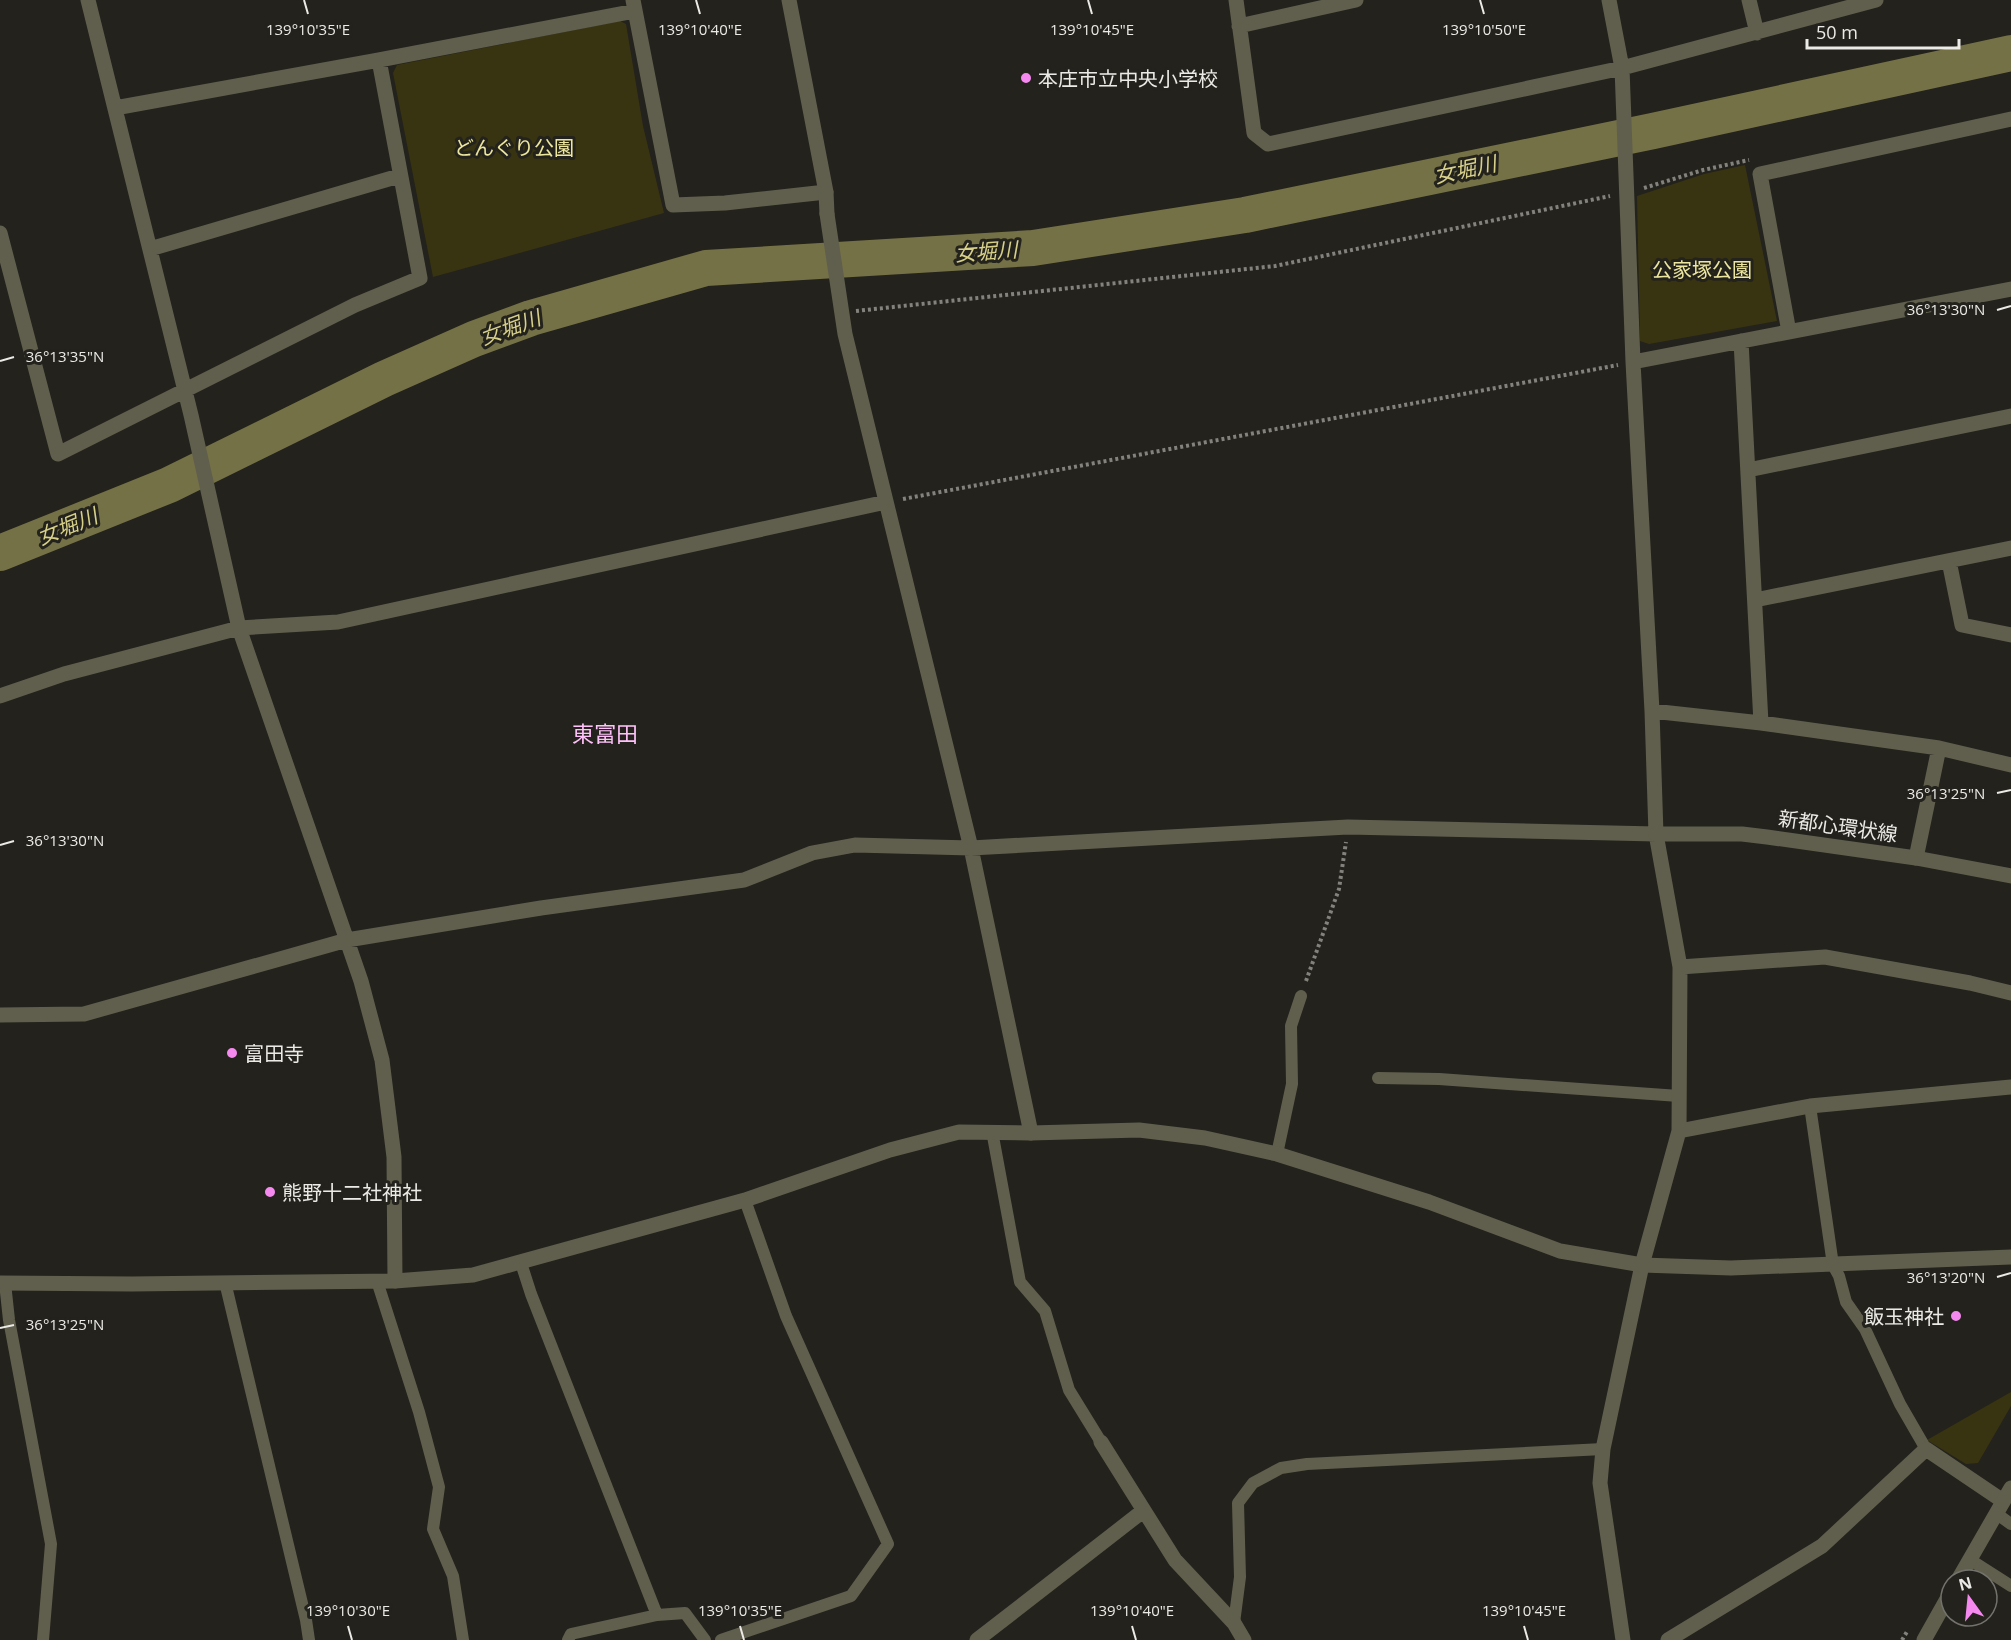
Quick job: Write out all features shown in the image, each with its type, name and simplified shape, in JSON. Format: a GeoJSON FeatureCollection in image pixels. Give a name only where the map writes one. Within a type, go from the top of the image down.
{"type":"FeatureCollection","features":[{"type":"Feature","properties":{"kind":"street"},"geometry":{"type":"LineString","coordinates":[[88,0],[191,414],[239,628],[361,981],[382,1060],[394,1157],[395,1281]]}},
{"type":"Feature","properties":{"kind":"street"},"geometry":{"type":"LineString","coordinates":[[789,0],[826,192],[827,214],[845,334],[971,848],[1031,1133]]}},
{"type":"Feature","properties":{"kind":"street"},"geometry":{"type":"LineString","coordinates":[[1236,0],[1254,134],[1268,144],[1622,68],[1876,0]]}},
{"type":"Feature","properties":{"kind":"street"},"geometry":{"type":"LineString","coordinates":[[1239,26],[1356,0]]}},
{"type":"Feature","properties":{"kind":"street"},"geometry":{"type":"LineString","coordinates":[[1609,0],[1622,68],[1633,362],[1652,711],[1656,834],[1680,967],[1679,1131],[1642,1265],[1603,1449],[1600,1483],[1623,1640]]}},
{"type":"Feature","properties":{"kind":"street"},"geometry":{"type":"LineString","coordinates":[[1749,0],[1757,33]]}},
{"type":"Feature","properties":{"kind":"street"},"geometry":{"type":"LineString","coordinates":[[114,108],[379,60],[634,5],[673,205],[725,203],[826,192]]}},
{"type":"Feature","properties":{"kind":"street"},"geometry":{"type":"LineString","coordinates":[[0,234],[58,454],[355,305],[420,278],[379,60]]}},
{"type":"Feature","properties":{"kind":"street"},"geometry":{"type":"LineString","coordinates":[[1789,332],[1760,174],[2011,119]]}},
{"type":"Feature","properties":{"kind":"street"},"geometry":{"type":"LineString","coordinates":[[150,249],[399,176]]}},
{"type":"Feature","properties":{"kind":"street"},"geometry":{"type":"LineString","coordinates":[[1633,362],[2011,289]]}},
{"type":"Feature","properties":{"kind":"street"},"geometry":{"type":"LineString","coordinates":[[1741,341],[1761,723]]}},
{"type":"Feature","properties":{"kind":"street"},"geometry":{"type":"LineString","coordinates":[[1748,470],[2011,416]]}},
{"type":"Feature","properties":{"kind":"street"},"geometry":{"type":"LineString","coordinates":[[0,696],[64,674],[239,628],[338,622],[886,502]]}},
{"type":"Feature","properties":{"kind":"street"},"geometry":{"type":"LineString","coordinates":[[1755,600],[2011,548]]}},
{"type":"Feature","properties":{"kind":"street"},"geometry":{"type":"LineString","coordinates":[[1949,561],[1962,625],[2011,635]]}},
{"type":"Feature","properties":{"kind":"street"},"geometry":{"type":"LineString","coordinates":[[1652,711],[1761,723],[1939,748],[2011,765]]}},
{"type":"Feature","properties":{"kind":"street"},"geometry":{"type":"LineString","coordinates":[[1916,858],[1939,748]]}},
{"type":"Feature","properties":{"kind":"street","name":"新都心環状線"},"geometry":{"type":"LineString","coordinates":[[0,1016],[84,1014],[347,940],[541,908],[744,880],[812,853],[855,845],[971,848],[1348,827],[1742,834],[1916,858],[2011,876]]}},
{"type":"Feature","properties":{"kind":"street"},"geometry":{"type":"LineString","coordinates":[[1680,967],[1825,957],[1970,983],[2011,993]]}},
{"type":"Feature","properties":{"kind":"street"},"geometry":{"type":"LineString","coordinates":[[1679,1131],[1809,1106],[2011,1087]]}},
{"type":"Feature","properties":{"kind":"street"},"geometry":{"type":"LineString","coordinates":[[2,1283],[395,1281],[473,1275],[745,1200],[890,1149],[932,1137],[959,1132],[992,1131],[1031,1133],[1139,1130],[1205,1138],[1276,1154],[1429,1202],[1560,1251],[1642,1265],[1731,1268],[2011,1257]]}},
{"type":"Feature","properties":{"kind":"street"},"geometry":{"type":"LineString","coordinates":[[1101,1442],[1175,1560],[1234,1623],[1244,1640]]}},
{"type":"Feature","properties":{"kind":"street"},"geometry":{"type":"LineString","coordinates":[[1668,1640],[1822,1546],[1926,1449],[2003,1501],[1964,1568]]}},
{"type":"Feature","properties":{"kind":"street"},"geometry":{"type":"LineString","coordinates":[[977,1640],[1143,1511]]}},
{"type":"Feature","properties":{"kind":"street"},"geometry":{"type":"LineString","coordinates":[[1924,1640],[1939,1613]]}},
{"type":"Feature","properties":{"kind":"lane"},"geometry":{"type":"LineString","coordinates":[[1276,1154],[1292,1084],[1291,1026],[1301,996]]}},
{"type":"Feature","properties":{"kind":"lane"},"geometry":{"type":"LineString","coordinates":[[1378,1078],[1439,1079],[1679,1096]]}},
{"type":"Feature","properties":{"kind":"lane"},"geometry":{"type":"LineString","coordinates":[[1809,1106],[1833,1265],[1839,1276],[1846,1302],[1865,1329],[1900,1404],[1926,1449]]}},
{"type":"Feature","properties":{"kind":"lane"},"geometry":{"type":"LineString","coordinates":[[992,1131],[1020,1282],[1045,1311],[1069,1390],[1101,1442]]}},
{"type":"Feature","properties":{"kind":"lane"},"geometry":{"type":"LineString","coordinates":[[721,1640],[851,1596],[888,1544],[786,1316],[745,1200]]}},
{"type":"Feature","properties":{"kind":"lane"},"geometry":{"type":"LineString","coordinates":[[521,1263],[657,1615]]}},
{"type":"Feature","properties":{"kind":"lane"},"geometry":{"type":"LineString","coordinates":[[377,1281],[419,1412],[439,1487],[433,1528],[453,1576],[463,1640]]}},
{"type":"Feature","properties":{"kind":"lane"},"geometry":{"type":"LineString","coordinates":[[225,1282],[309,1640]]}},
{"type":"Feature","properties":{"kind":"lane"},"geometry":{"type":"LineString","coordinates":[[2,1283],[51,1544],[43,1640]]}},
{"type":"Feature","properties":{"kind":"lane"},"geometry":{"type":"LineString","coordinates":[[1234,1623],[1240,1577],[1238,1503],[1253,1483],[1281,1468],[1307,1464],[1603,1449]]}},
{"type":"Feature","properties":{"kind":"lane"},"geometry":{"type":"LineString","coordinates":[[2003,1501],[2011,1524]]}},
{"type":"Feature","properties":{"kind":"lane"},"geometry":{"type":"LineString","coordinates":[[1969,1559],[2011,1586]]}},
{"type":"Feature","properties":{"kind":"lane"},"geometry":{"type":"LineString","coordinates":[[568,1640],[571,1634],[657,1615],[685,1613],[705,1640]]}},
{"type":"Feature","properties":{"kind":"path"},"geometry":{"type":"LineString","coordinates":[[842,313],[1275,266],[1628,190]]}},
{"type":"Feature","properties":{"kind":"path"},"geometry":{"type":"LineString","coordinates":[[886,502],[1633,362]]}},
{"type":"Feature","properties":{"kind":"path"},"geometry":{"type":"LineString","coordinates":[[1301,996],[1339,889],[1348,827]]}},
{"type":"Feature","properties":{"kind":"green space","name":"どんぐり公園"},"geometry":{"type":"Polygon","coordinates":[[[620,21],[626,24],[643,126],[664,213],[433,277],[393,73],[397,65],[620,21]]]}},
{"type":"Feature","properties":{"kind":"green space","name":"公家塚公園"},"geometry":{"type":"Polygon","coordinates":[[[1745,165],[1777,321],[1649,344],[1640,341],[1637,196],[1704,174],[1745,165]]]}},
{"type":"Feature","properties":{"kind":"green space"},"geometry":{"type":"Polygon","coordinates":[[[2011,1392],[2011,1406],[1978,1463],[1966,1464],[1927,1440],[2011,1392]]]}},
{"type":"Feature","properties":{"kind":"waterway","name":"女堀川"},"geometry":{"type":"LineString","coordinates":[[0,553],[169,485],[384,379],[474,339],[531,318],[706,268],[1033,248],[1245,215],[1653,131],[2011,53]]}},
{"type":"Feature","properties":{"kind":"place","name":"本庄市立中央小学校"},"geometry":{"type":"Point","coordinates":[1026,78]}},
{"type":"Feature","properties":{"kind":"place","name":"富田寺"},"geometry":{"type":"Point","coordinates":[232,1053]}},
{"type":"Feature","properties":{"kind":"place","name":"熊野十二社神社"},"geometry":{"type":"Point","coordinates":[270,1192]}},
{"type":"Feature","properties":{"kind":"place","name":"飯玉神社"},"geometry":{"type":"Point","coordinates":[1956,1316]}},
{"type":"Feature","properties":{"kind":"district","name":"東富田"},"geometry":{"type":"Point","coordinates":[605,733]}}]}
